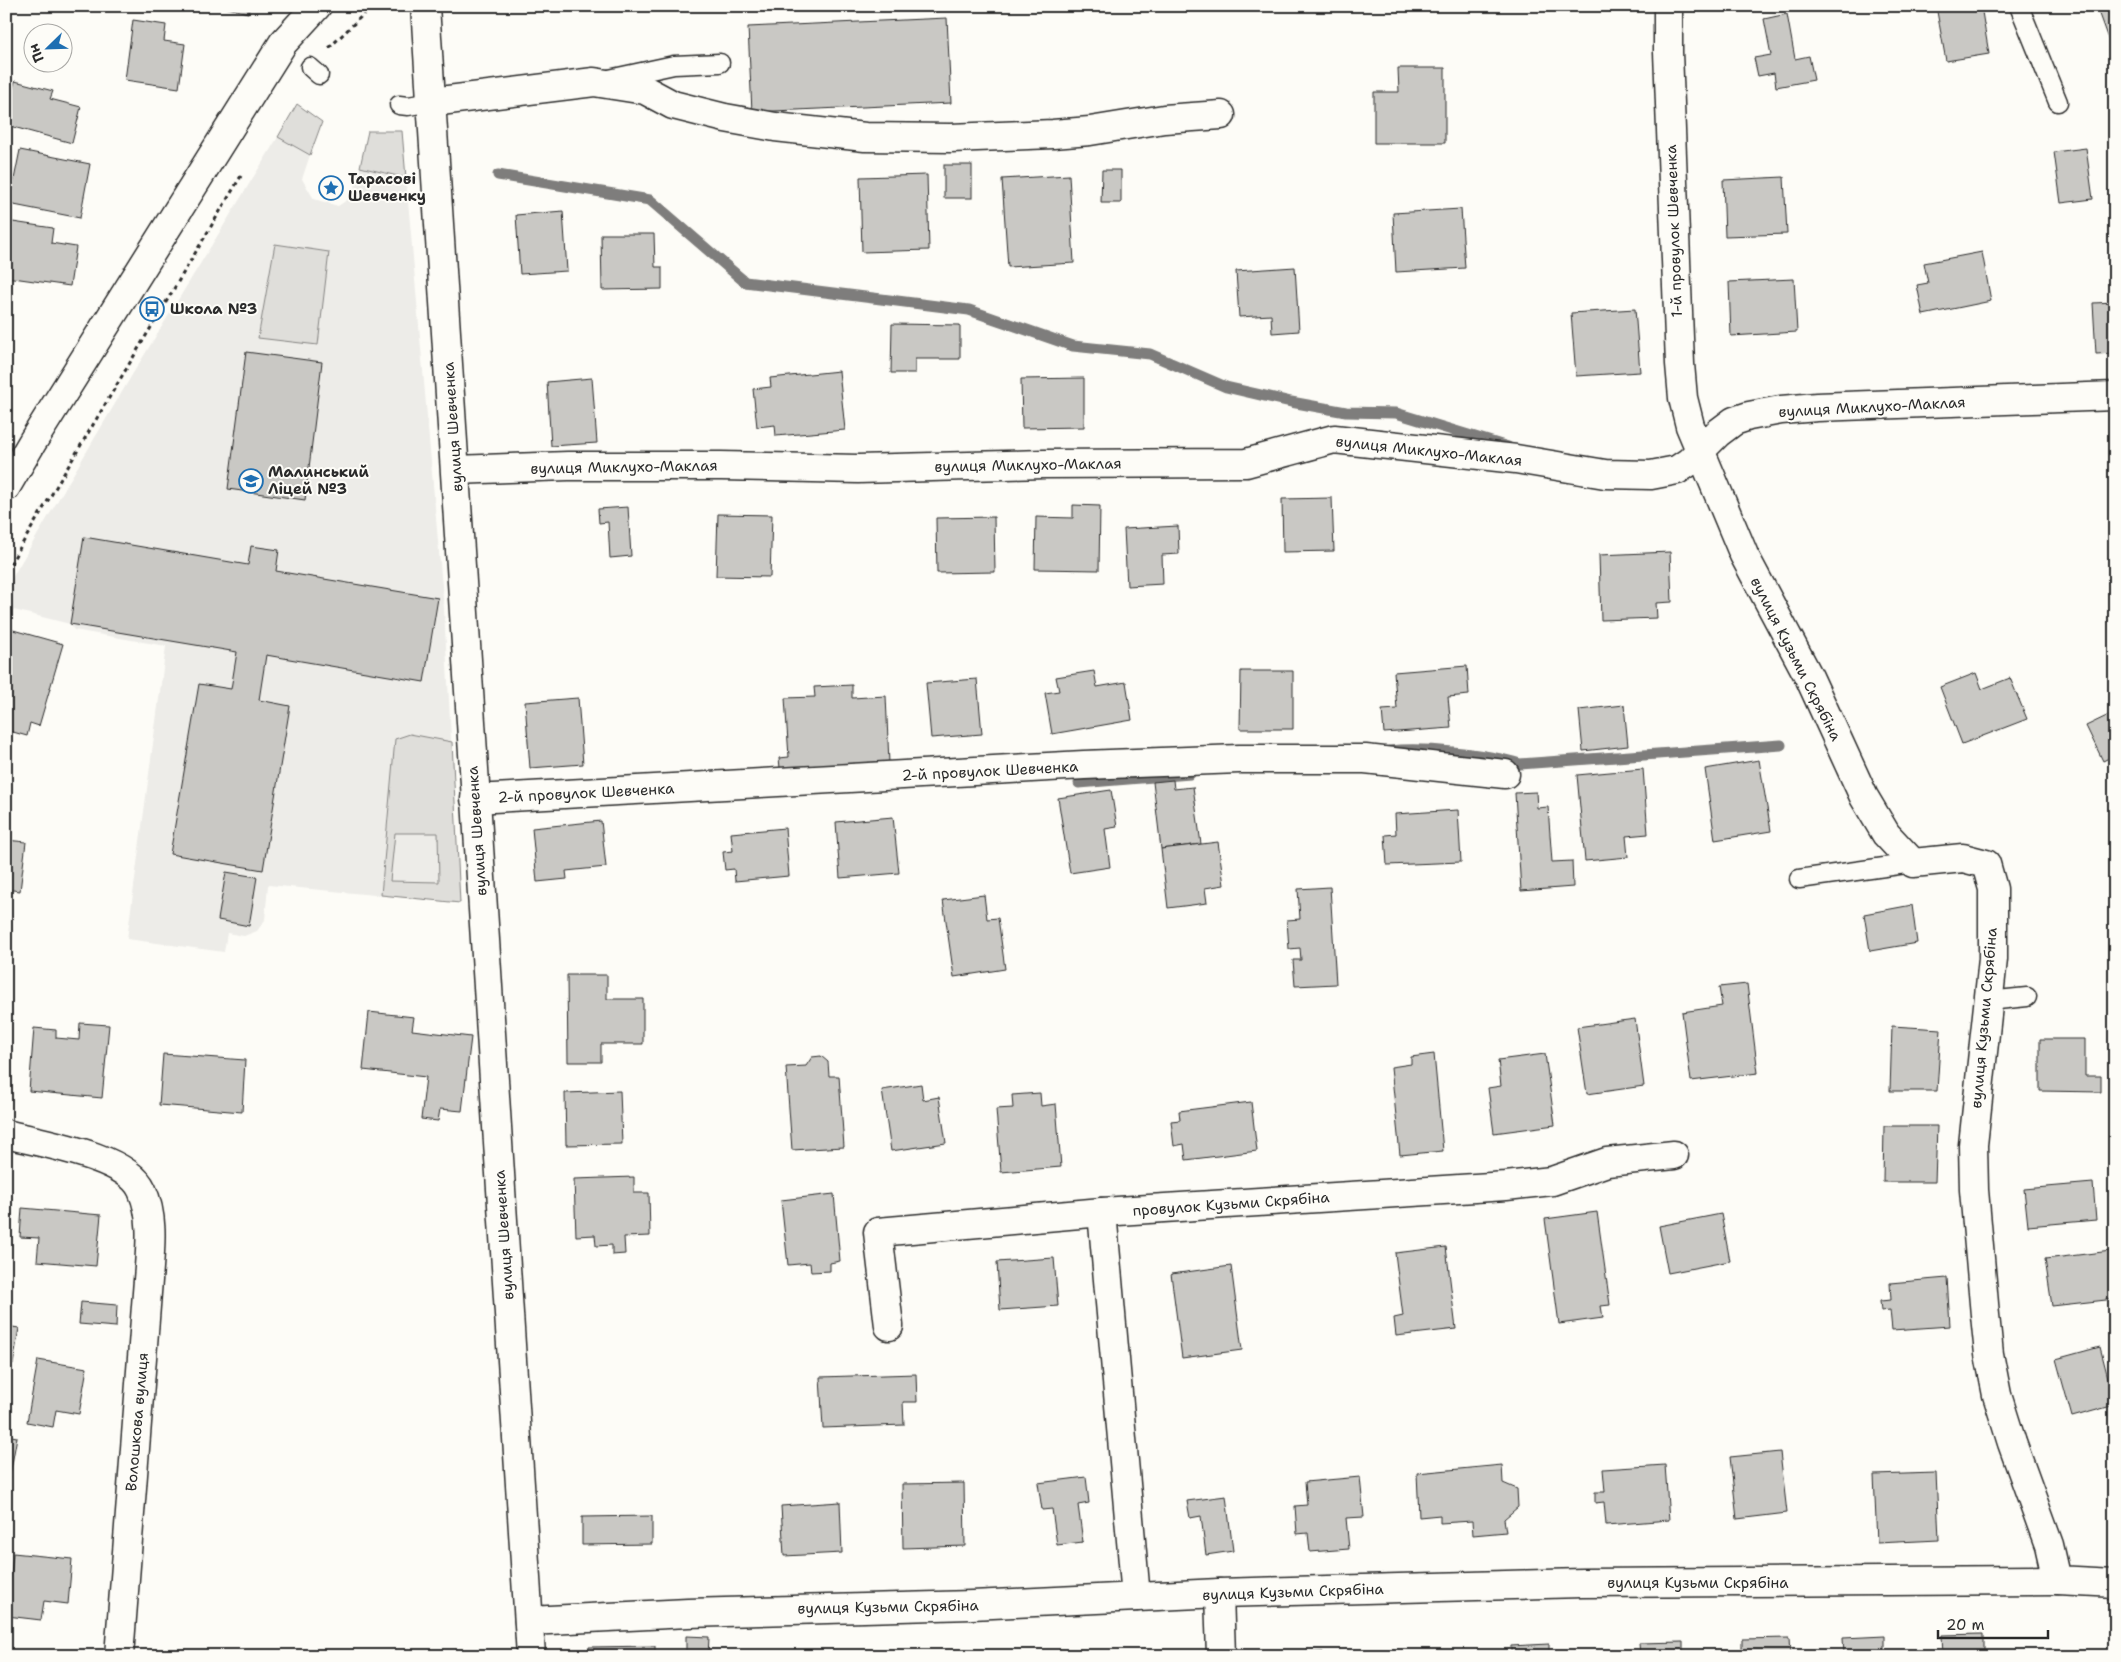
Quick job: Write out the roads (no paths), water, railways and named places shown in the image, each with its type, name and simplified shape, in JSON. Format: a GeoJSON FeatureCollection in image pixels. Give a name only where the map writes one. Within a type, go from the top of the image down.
{"type":"FeatureCollection","features":[{"type":"Feature","properties":{"kind":"street"},"geometry":{"type":"LineString","coordinates":[[6,487],[33,440],[283,43],[317,6]]}},
{"type":"Feature","properties":{"kind":"street","name":"вулиця Шевченка"},"geometry":{"type":"LineString","coordinates":[[425,6],[531,1656]]}},
{"type":"Feature","properties":{"kind":"street","name":"1-й провулок Шевченка"},"geometry":{"type":"LineString","coordinates":[[1668,6],[1668,52],[1680,364],[1683,398],[1690,426],[1700,452]]}},
{"type":"Feature","properties":{"kind":"street"},"geometry":{"type":"LineString","coordinates":[[432,102],[594,82],[645,90],[673,105],[725,118],[783,128],[865,137],[950,138],[1053,134],[1090,131],[1164,120],[1220,116]]}},
{"type":"Feature","properties":{"kind":"street","name":"вулиця Миклухо-Маклая"},"geometry":{"type":"LineString","coordinates":[[456,470],[568,466],[721,466],[858,469],[1044,464],[1246,463],[1334,439],[1516,460],[1605,474],[1651,475],[1677,470],[1734,421],[1781,410],[2115,396]]}},
{"type":"Feature","properties":{"kind":"street","name":"вулиця Кузьми Скрябіна"},"geometry":{"type":"LineString","coordinates":[[1700,452],[1744,556],[1808,677],[1864,798],[1886,834],[1913,863],[1963,858],[1986,864],[1993,889],[1993,959],[1973,1145],[1976,1208],[1989,1354],[1998,1395],[2010,1435],[2041,1520],[2058,1580]]}},
{"type":"Feature","properties":{"kind":"street","name":"2-й провулок Шевченка"},"geometry":{"type":"LineString","coordinates":[[475,799],[1084,765],[1239,759],[1365,759],[1505,774]]}},
{"type":"Feature","properties":{"kind":"street","name":"Волошкова вулиця"},"geometry":{"type":"LineString","coordinates":[[6,1134],[101,1158],[133,1177],[142,1189],[149,1213],[151,1238],[120,1656]]}},
{"type":"Feature","properties":{"kind":"street","name":"провулок Кузьми Скрябіна"},"geometry":{"type":"LineString","coordinates":[[889,1326],[878,1232],[1102,1212],[1506,1186],[1552,1181],[1608,1162],[1674,1155]]}},
{"type":"Feature","properties":{"kind":"street"},"geometry":{"type":"LineString","coordinates":[[1102,1212],[1136,1597]]}},
{"type":"Feature","properties":{"kind":"street","name":"вулиця Кузьми Скрябіна"},"geometry":{"type":"LineString","coordinates":[[529,1621],[688,1613],[891,1608],[1219,1593],[1582,1583],[2058,1580],[2115,1584]]}},
{"type":"Feature","properties":{"kind":"street"},"geometry":{"type":"LineString","coordinates":[[1219,1593],[1221,1656]]}},
{"type":"Feature","properties":{"kind":"lane"},"geometry":{"type":"LineString","coordinates":[[2019,6],[2058,102]]}},
{"type":"Feature","properties":{"kind":"lane"},"geometry":{"type":"LineString","coordinates":[[594,82],[674,65],[720,63]]}},
{"type":"Feature","properties":{"kind":"lane"},"geometry":{"type":"LineString","coordinates":[[400,105],[408,106],[432,102]]}},
{"type":"Feature","properties":{"kind":"lane"},"geometry":{"type":"LineString","coordinates":[[1798,879],[1913,863]]}},
{"type":"Feature","properties":{"kind":"lane"},"geometry":{"type":"LineString","coordinates":[[1988,1001],[2027,997]]}},
{"type":"Feature","properties":{"kind":"waterway"},"geometry":{"type":"LineString","coordinates":[[498,175],[650,200],[745,282],[969,310],[1073,346],[1150,354],[1226,387],[1346,412],[1396,413],[1508,447]]}},
{"type":"Feature","properties":{"kind":"waterway"},"geometry":{"type":"LineString","coordinates":[[1389,751],[1455,752],[1491,757],[1520,764],[1781,745]]}},
{"type":"Feature","properties":{"kind":"waterway"},"geometry":{"type":"LineString","coordinates":[[1079,783],[1190,774]]}},
{"type":"Feature","properties":{"kind":"place","name":"Тарасові Шевченку"},"geometry":{"type":"Point","coordinates":[331,188]}},
{"type":"Feature","properties":{"kind":"place","name":"Школа №3"},"geometry":{"type":"Point","coordinates":[152,309]}},
{"type":"Feature","properties":{"kind":"place","name":"Малинський Ліцей №3"},"geometry":{"type":"Point","coordinates":[251,481]}}]}
